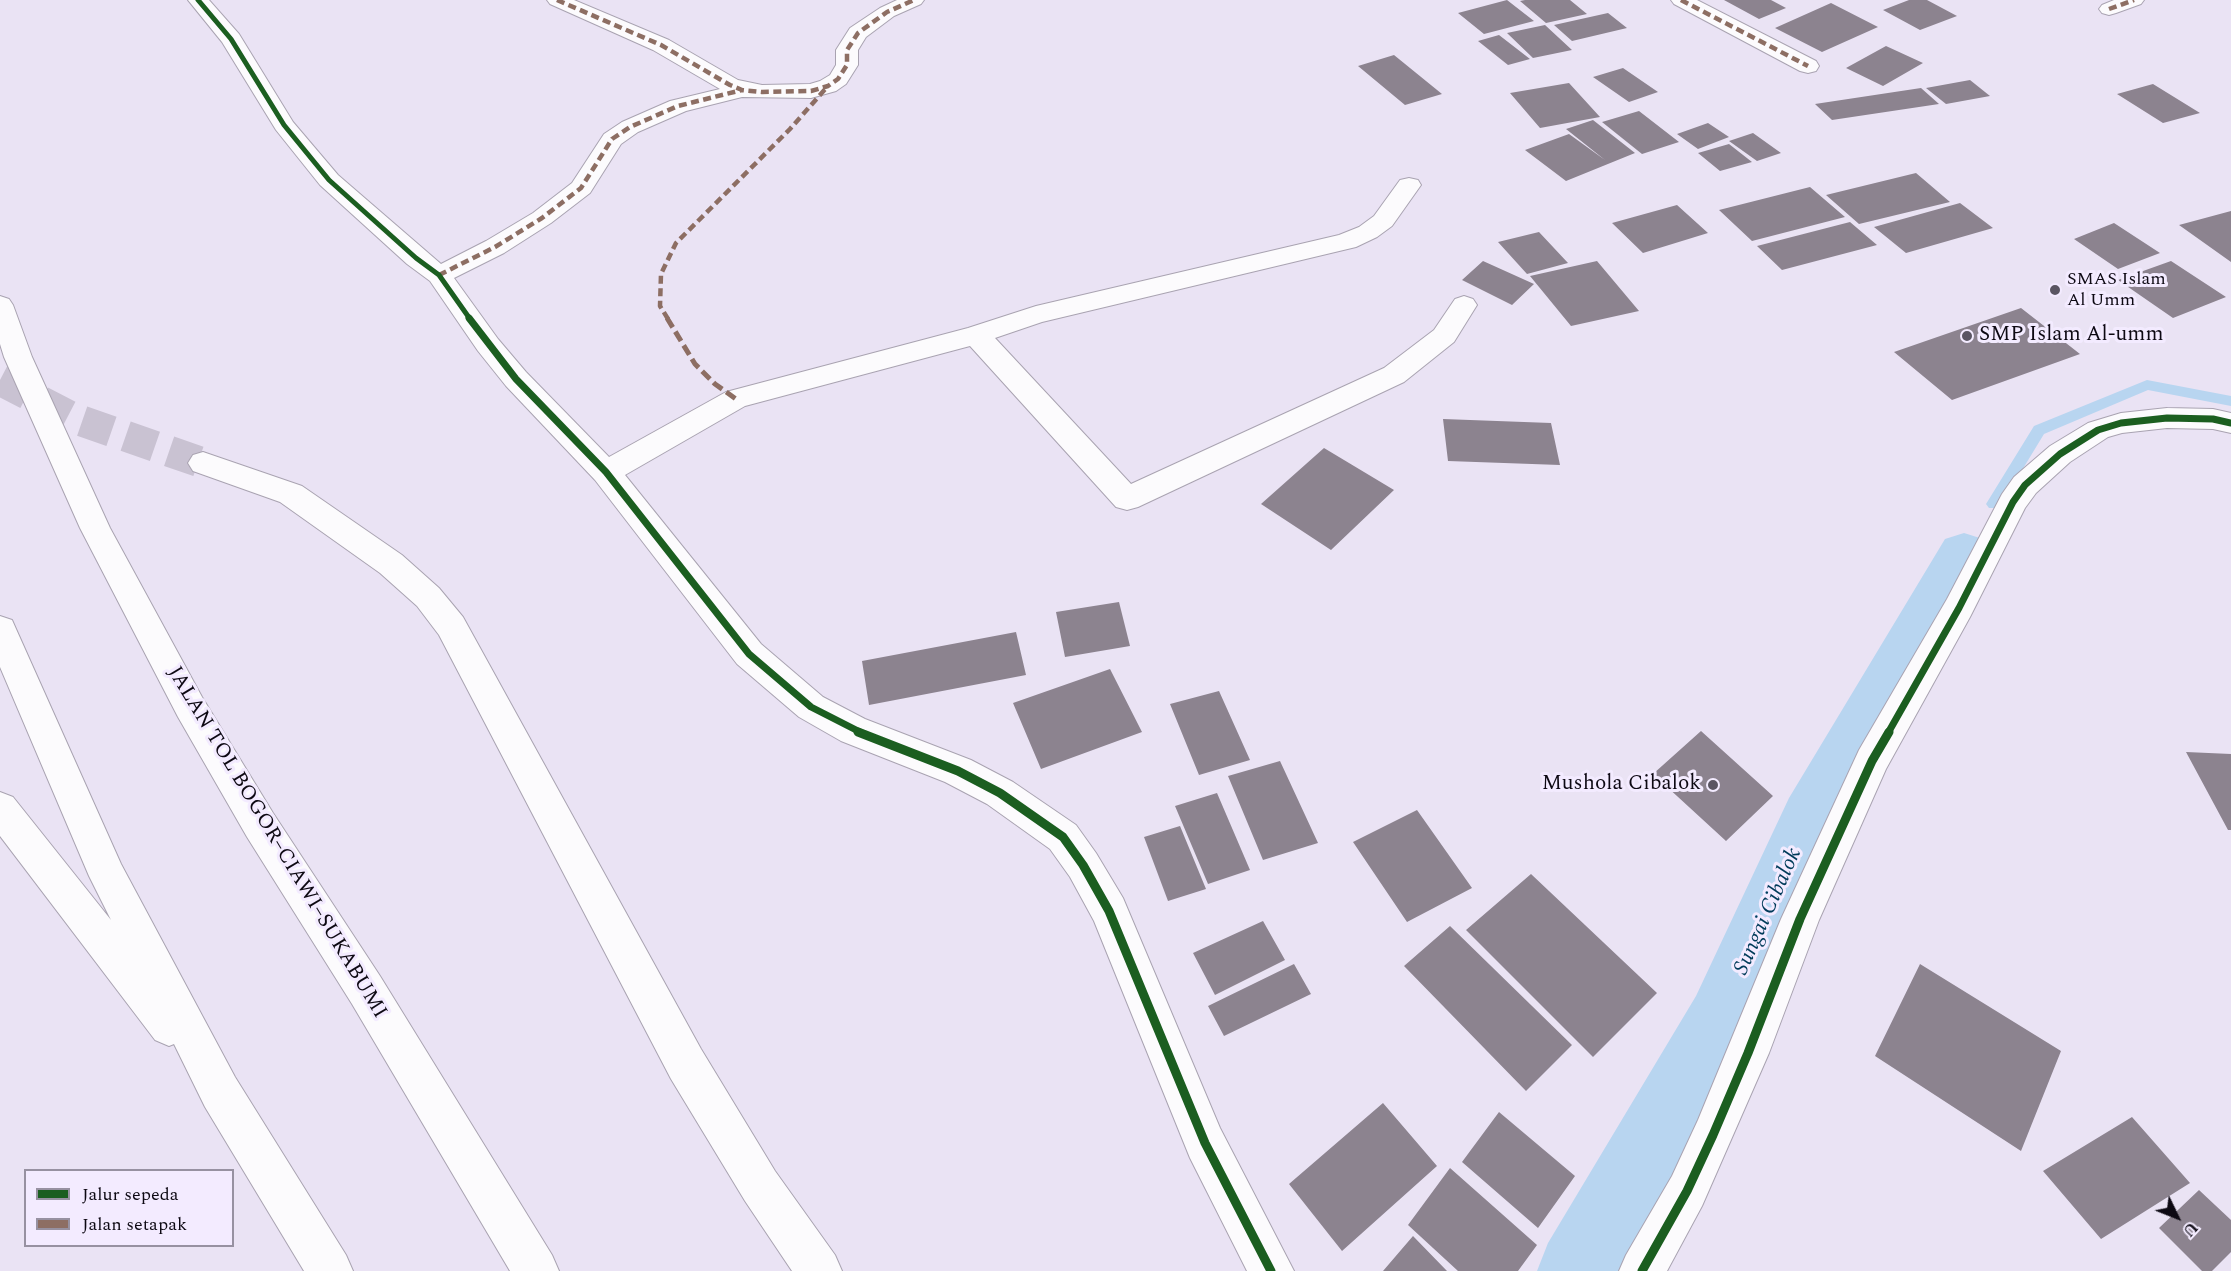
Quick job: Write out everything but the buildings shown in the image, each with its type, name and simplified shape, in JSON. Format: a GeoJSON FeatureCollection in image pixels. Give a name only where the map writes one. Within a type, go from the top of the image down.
{"type":"FeatureCollection","features":[{"type":"Feature","properties":{"kind":"main road"},"geometry":{"type":"LineString","coordinates":[[198,0],[231,39],[284,125],[329,180],[438,275],[488,345],[516,379],[606,472],[749,654],[811,707],[853,730],[958,771],[990,787],[1036,816],[1063,837],[1083,865],[1109,911],[1205,1143],[1271,1271]]}},
{"type":"Feature","properties":{"kind":"main road"},"geometry":{"type":"LineString","coordinates":[[557,0],[661,45],[708,74],[742,90],[762,92],[811,91],[828,86],[838,79],[847,65],[847,50],[858,33],[887,12],[914,0]]}},
{"type":"Feature","properties":{"kind":"main road"},"geometry":{"type":"LineString","coordinates":[[1681,0],[1808,66]]}},
{"type":"Feature","properties":{"kind":"main road"},"geometry":{"type":"LineString","coordinates":[[2109,9],[2134,0]]}},
{"type":"Feature","properties":{"kind":"main road"},"geometry":{"type":"LineString","coordinates":[[438,275],[495,247],[542,219],[581,188],[612,139],[630,127],[678,106],[742,90]]}},
{"type":"Feature","properties":{"kind":"main road"},"geometry":{"type":"LineString","coordinates":[[606,472],[736,399],[976,335],[1036,315],[1347,241],[1368,232],[1383,221],[1408,185]]}},
{"type":"Feature","properties":{"kind":"main road","name":"JALAN TOL BOGOR–CIAWI–SUKABUMI"},"geometry":{"type":"LineString","coordinates":[[0,305],[18,357],[95,528],[189,707],[260,825],[372,1000],[536,1270]]}},
{"type":"Feature","properties":{"kind":"main road"},"geometry":{"type":"LineString","coordinates":[[976,335],[1127,499],[1394,375],[1444,336],[1464,305]]}},
{"type":"Feature","properties":{"kind":"main road"},"geometry":{"type":"LineString","coordinates":[[1642,1271],[1687,1191],[1713,1136],[1800,919],[1872,761],[1959,608],[2013,502],[2025,485],[2052,460],[2075,442],[2098,430],[2121,423],[2151,419],[2190,418],[2231,423]]}},
{"type":"Feature","properties":{"kind":"main road"},"geometry":{"type":"LineString","coordinates":[[203,463],[291,494],[391,564],[428,597],[451,626],[686,1064],[760,1186],[819,1271]]}},
{"type":"Feature","properties":{"kind":"main road"},"geometry":{"type":"LineString","coordinates":[[0,629],[108,876],[220,1092],[330,1271]]}},
{"type":"Feature","properties":{"kind":"main road"},"geometry":{"type":"LineString","coordinates":[[0,808],[220,1092]]}},
{"type":"Feature","properties":{"kind":"waterway","name":"Sungai Cibalok"},"geometry":{"type":"LineString","coordinates":[[1994,504],[2039,430],[2147,385],[2231,401]]}},
{"type":"Feature","properties":{"kind":"waterway","name":"Sungai Cibalok"},"geometry":{"type":"LineString","coordinates":[[1576,1271],[1721,1021],[1811,818],[1964,554]]}},
{"type":"Feature","properties":{"kind":"tunnel"},"geometry":{"type":"LineString","coordinates":[[0,380],[73,418],[203,463]]}},
{"type":"Feature","properties":{"kind":"marked path"},"geometry":{"type":"LineString","coordinates":[[557,0],[661,45],[730,85],[742,90],[762,92],[811,91],[828,86],[838,79],[847,65],[847,50],[858,33],[887,12],[914,0]]}},
{"type":"Feature","properties":{"kind":"marked path"},"geometry":{"type":"LineString","coordinates":[[1681,0],[1808,66]]}},
{"type":"Feature","properties":{"kind":"marked path"},"geometry":{"type":"LineString","coordinates":[[2109,9],[2134,0]]}},
{"type":"Feature","properties":{"kind":"marked path"},"geometry":{"type":"LineString","coordinates":[[736,399],[715,384],[695,364],[660,306],[661,274],[676,243],[790,129],[828,86]]}},
{"type":"Feature","properties":{"kind":"marked path"},"geometry":{"type":"LineString","coordinates":[[439,275],[495,247],[542,218],[581,188],[612,139],[630,127],[678,106],[742,90]]}},
{"type":"Feature","properties":{"kind":"cycle path"},"geometry":{"type":"LineString","coordinates":[[198,0],[231,39],[284,125],[329,180],[416,258],[439,275],[488,345],[516,379],[606,472],[749,654],[811,707],[853,730],[958,771],[1000,793],[1063,837],[1083,865],[1109,911],[1205,1143],[1271,1271]]}},
{"type":"Feature","properties":{"kind":"cycle path"},"geometry":{"type":"LineString","coordinates":[[1642,1271],[1687,1191],[1713,1135],[1748,1053],[1800,919],[1872,761],[1959,608],[2013,502],[2025,485],[2060,454],[2098,430],[2121,423],[2167,418],[2213,419],[2231,423]]}},
{"type":"Feature","properties":{"kind":"place","name":"SMAS Islam Al Umm"},"geometry":{"type":"Point","coordinates":[2055,290]}},
{"type":"Feature","properties":{"kind":"place","name":"SMP Islam Al-umm"},"geometry":{"type":"Point","coordinates":[1967,336]}},
{"type":"Feature","properties":{"kind":"place","name":"Mushola Cibalok"},"geometry":{"type":"Point","coordinates":[1713,785]}}]}
